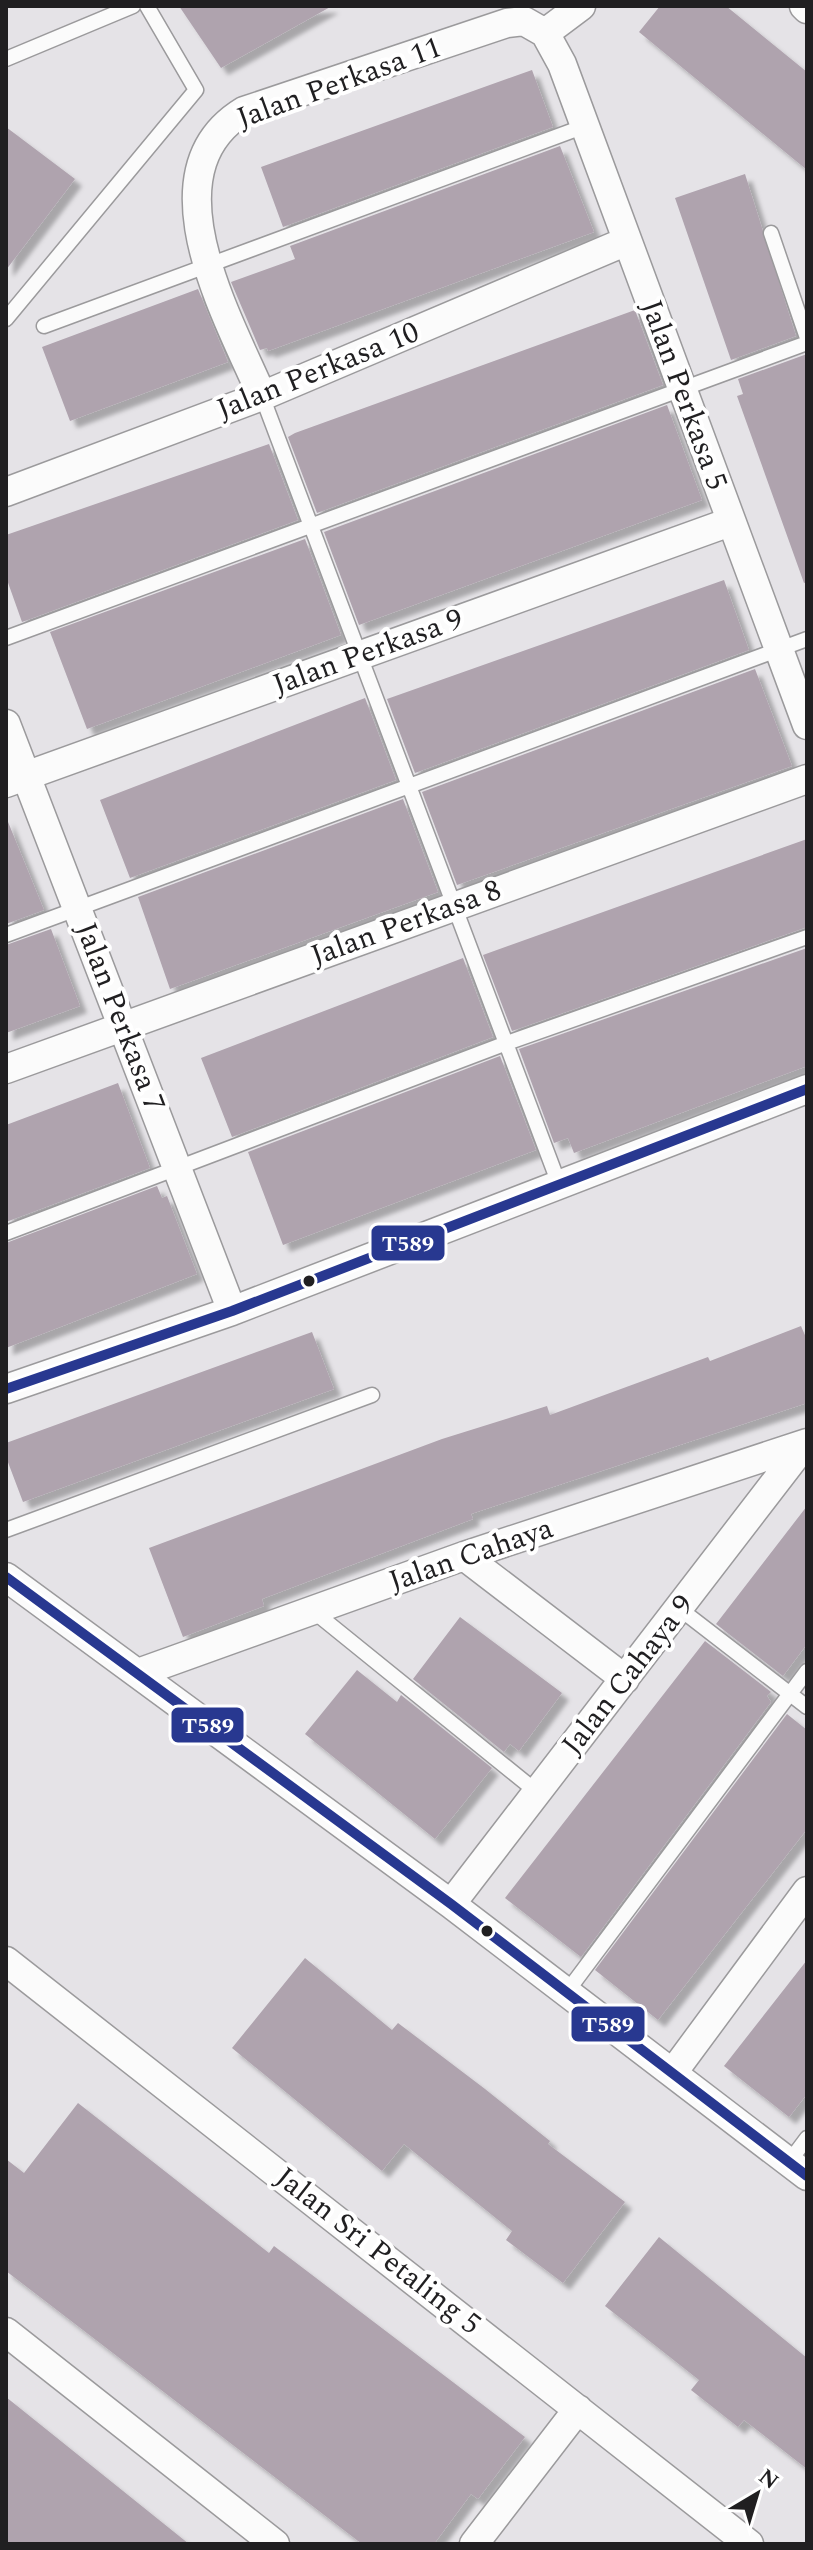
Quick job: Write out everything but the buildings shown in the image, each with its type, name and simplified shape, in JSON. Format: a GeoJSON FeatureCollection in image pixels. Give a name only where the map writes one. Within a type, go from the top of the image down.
{"type":"FeatureCollection","features":[{"type":"Feature","properties":{"kind":"street"},"geometry":{"type":"LineString","coordinates":[[545,33],[581,6]]}},
{"type":"Feature","properties":{"kind":"street","name":"Jalan Perkasa 11"},"geometry":{"type":"LineString","coordinates":[[262,396],[206,264],[198,228],[201,179],[214,137],[228,121],[244,111],[507,23],[524,21],[545,33]]}},
{"type":"Feature","properties":{"kind":"street","name":"Jalan Perkasa 5"},"geometry":{"type":"LineString","coordinates":[[545,33],[562,64],[807,725]]}},
{"type":"Feature","properties":{"kind":"street","name":"Jalan Perkasa 10"},"geometry":{"type":"LineString","coordinates":[[6,492],[262,396],[627,241]]}},
{"type":"Feature","properties":{"kind":"street","name":"Jalan Perkasa 9"},"geometry":{"type":"LineString","coordinates":[[16,779],[730,522]]}},
{"type":"Feature","properties":{"kind":"street","name":"Jalan Perkasa 7"},"geometry":{"type":"LineString","coordinates":[[6,724],[16,779],[78,908],[232,1311]]}},
{"type":"Feature","properties":{"kind":"street","name":"Jalan Perkasa 8"},"geometry":{"type":"LineString","coordinates":[[6,1069],[807,779]]}},
{"type":"Feature","properties":{"kind":"street"},"geometry":{"type":"LineString","coordinates":[[6,1389],[232,1311],[807,1089]]}},
{"type":"Feature","properties":{"kind":"street","name":"Jalan Cahaya"},"geometry":{"type":"LineString","coordinates":[[138,1673],[464,1556],[806,1444]]}},
{"type":"Feature","properties":{"kind":"street","name":"Jalan Cahaya 9"},"geometry":{"type":"LineString","coordinates":[[451,1904],[806,1444]]}},
{"type":"Feature","properties":{"kind":"street"},"geometry":{"type":"LineString","coordinates":[[464,1556],[625,1679]]}},
{"type":"Feature","properties":{"kind":"street"},"geometry":{"type":"LineString","coordinates":[[6,1577],[451,1904],[674,2071],[798,2169]]}},
{"type":"Feature","properties":{"kind":"street"},"geometry":{"type":"LineString","coordinates":[[674,2071],[807,1891]]}},
{"type":"Feature","properties":{"kind":"street","name":"Jalan Sri Petaling 5"},"geometry":{"type":"LineString","coordinates":[[13,1965],[749,2544]]}},
{"type":"Feature","properties":{"kind":"street"},"geometry":{"type":"LineString","coordinates":[[6,2332],[275,2544]]}},
{"type":"Feature","properties":{"kind":"street"},"geometry":{"type":"LineString","coordinates":[[474,2544],[578,2409]]}},
{"type":"Feature","properties":{"kind":"lane"},"geometry":{"type":"LineString","coordinates":[[6,59],[133,6]]}},
{"type":"Feature","properties":{"kind":"lane"},"geometry":{"type":"LineString","coordinates":[[6,319],[196,90],[147,6]]}},
{"type":"Feature","properties":{"kind":"lane"},"geometry":{"type":"LineString","coordinates":[[44,326],[585,126]]}},
{"type":"Feature","properties":{"kind":"lane"},"geometry":{"type":"LineString","coordinates":[[6,638],[682,391],[807,341],[771,233]]}},
{"type":"Feature","properties":{"kind":"lane"},"geometry":{"type":"LineString","coordinates":[[262,396],[314,527],[359,655],[456,905],[504,1044],[559,1184]]}},
{"type":"Feature","properties":{"kind":"lane"},"geometry":{"type":"LineString","coordinates":[[6,935],[807,639]]}},
{"type":"Feature","properties":{"kind":"lane"},"geometry":{"type":"LineString","coordinates":[[6,1233],[504,1044],[807,937]]}},
{"type":"Feature","properties":{"kind":"lane"},"geometry":{"type":"LineString","coordinates":[[6,1530],[372,1395]]}},
{"type":"Feature","properties":{"kind":"lane"},"geometry":{"type":"LineString","coordinates":[[680,1609],[807,1707]]}},
{"type":"Feature","properties":{"kind":"lane"},"geometry":{"type":"LineString","coordinates":[[312,1610],[537,1792]]}},
{"type":"Feature","properties":{"kind":"lane"},"geometry":{"type":"LineString","coordinates":[[566,1993],[807,1671]]}},
{"type":"Feature","properties":{"kind":"lane"},"geometry":{"type":"LineString","coordinates":[[798,2169],[807,2138]]}},
{"type":"Feature","properties":{"kind":"transit line","name":"T589"},"geometry":{"type":"LineString","coordinates":[[6,1389],[232,1311],[807,1089]]}},
{"type":"Feature","properties":{"kind":"transit line","name":"T589"},"geometry":{"type":"LineString","coordinates":[[6,1577],[451,1904],[807,2176]]}}]}
